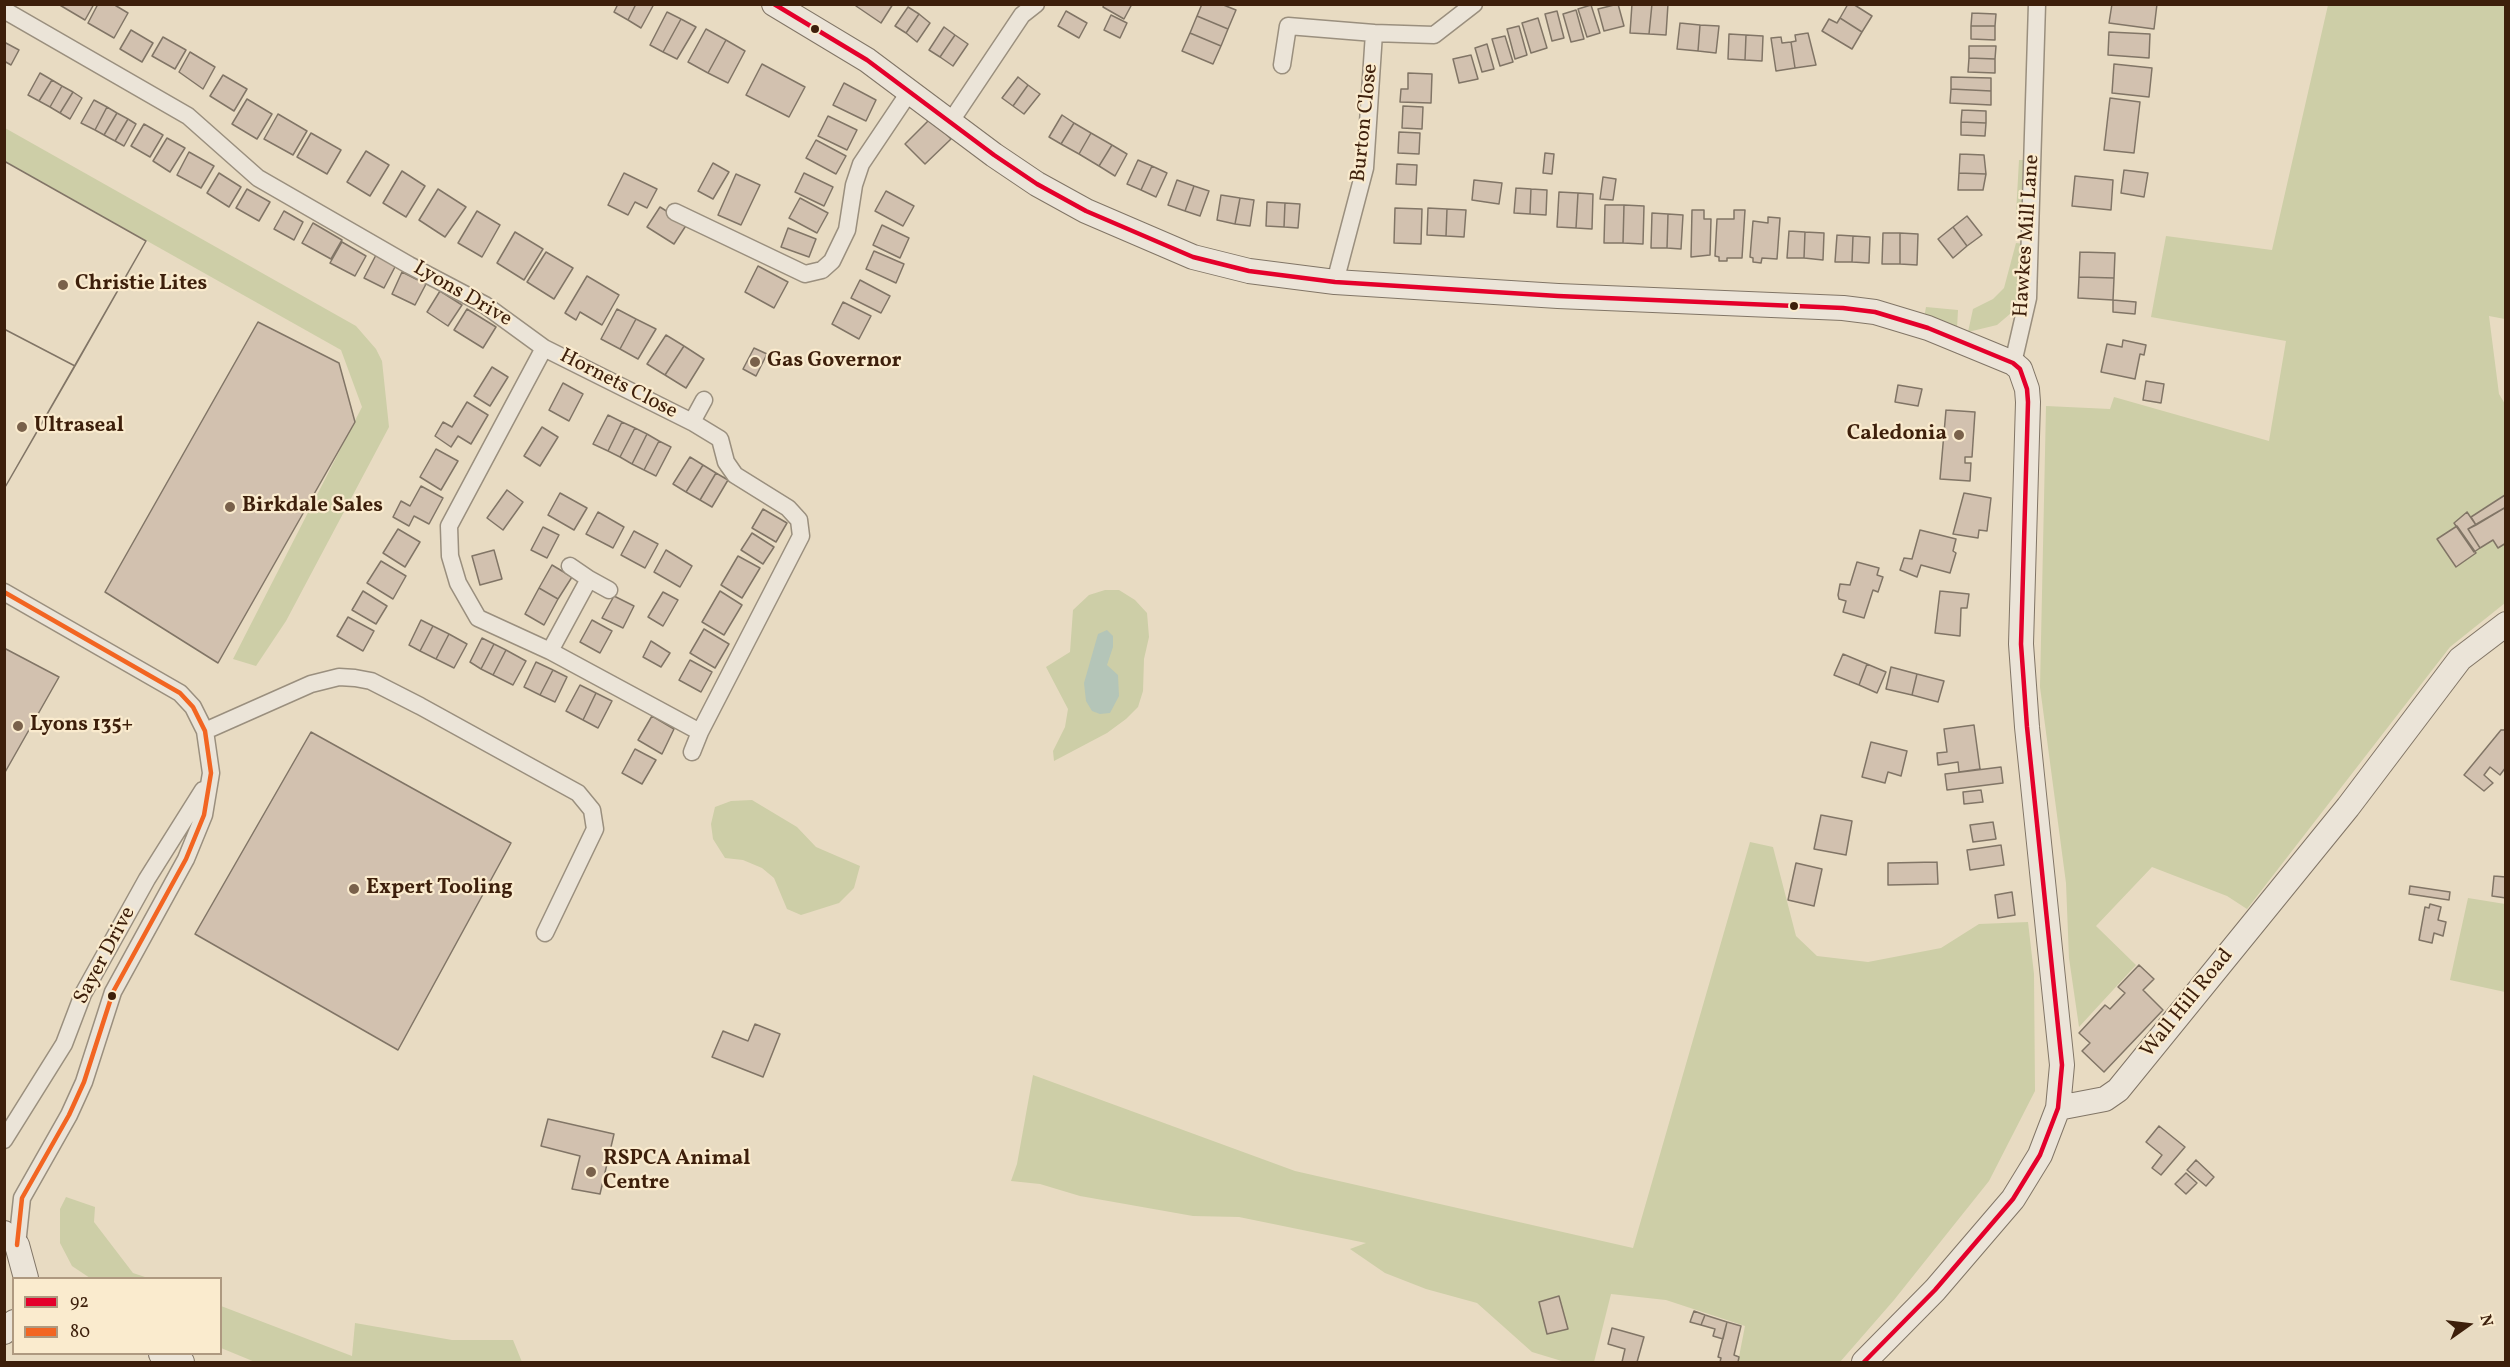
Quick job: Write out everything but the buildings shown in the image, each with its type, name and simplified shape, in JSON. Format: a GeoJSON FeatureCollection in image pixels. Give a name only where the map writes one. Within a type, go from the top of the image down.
{"type":"FeatureCollection","features":[{"type":"Feature","properties":{"kind":"street"},"geometry":{"type":"LineString","coordinates":[[774,4],[843,45],[1037,184],[1136,235],[1192,257],[1249,271],[1335,282],[1558,296],[1844,308],[1901,319],[2013,363],[2024,378],[2028,402],[2021,644],[2027,727],[2062,1065],[2058,1108],[2040,1155],[2013,1199],[1935,1290],[1864,1362]]}},
{"type":"Feature","properties":{"kind":"street"},"geometry":{"type":"LineString","coordinates":[[951,121],[1022,15],[1036,4]]}},
{"type":"Feature","properties":{"kind":"street","name":"Burton Close"},"geometry":{"type":"LineString","coordinates":[[1282,65],[1288,26],[1434,35],[1474,4]]}},
{"type":"Feature","properties":{"kind":"street","name":"Hawkes Mill Lane"},"geometry":{"type":"LineString","coordinates":[[2013,363],[2028,298],[2037,4]]}},
{"type":"Feature","properties":{"kind":"street","name":"Lyons Drive"},"geometry":{"type":"LineString","coordinates":[[4,10],[188,116],[258,178],[409,265],[485,305],[544,348]]}},
{"type":"Feature","properties":{"kind":"street","name":"Burton Close"},"geometry":{"type":"LineString","coordinates":[[1335,282],[1365,168],[1374,33]]}},
{"type":"Feature","properties":{"kind":"street"},"geometry":{"type":"LineString","coordinates":[[675,212],[805,274],[822,270],[832,261],[847,230],[854,185],[861,164],[910,91]]}},
{"type":"Feature","properties":{"kind":"street"},"geometry":{"type":"LineString","coordinates":[[544,348],[449,526],[450,556],[458,583],[478,618],[550,651],[700,732],[692,752]]}},
{"type":"Feature","properties":{"kind":"street","name":"Hornets Close"},"geometry":{"type":"LineString","coordinates":[[544,348],[692,422],[720,439],[726,462],[735,475],[788,508],[799,520],[801,536],[700,732]]}},
{"type":"Feature","properties":{"kind":"street","name":"Hornets Close"},"geometry":{"type":"LineString","coordinates":[[692,422],[704,400]]}},
{"type":"Feature","properties":{"kind":"street"},"geometry":{"type":"LineString","coordinates":[[570,566],[609,590]]}},
{"type":"Feature","properties":{"kind":"street"},"geometry":{"type":"LineString","coordinates":[[550,651],[589,579]]}},
{"type":"Feature","properties":{"kind":"street","name":"Sayer Drive"},"geometry":{"type":"LineString","coordinates":[[4,592],[180,693],[193,707],[205,731],[211,773],[204,815],[186,859],[113,992],[84,1082],[69,1115],[22,1198],[23,1260]]}},
{"type":"Feature","properties":{"kind":"street","name":"Wall Hill Road"},"geometry":{"type":"LineString","coordinates":[[2058,1108],[2105,1100],[2118,1090],[2348,807],[2460,659],[2505,624]]}},
{"type":"Feature","properties":{"kind":"street"},"geometry":{"type":"LineString","coordinates":[[205,731],[311,684],[339,677],[355,678],[371,681],[420,706],[578,793],[592,810],[595,829],[545,933]]}},
{"type":"Feature","properties":{"kind":"street","name":"Sayer Drive"},"geometry":{"type":"LineString","coordinates":[[4,1140],[64,1044],[83,994],[147,879],[196,805],[211,773]]}},
{"type":"Feature","properties":{"kind":"street"},"geometry":{"type":"LineString","coordinates":[[166,1355],[182,1362]]}},
{"type":"Feature","properties":{"kind":"green space"},"geometry":{"type":"Polygon","coordinates":[[[2328,5],[2505,5],[2505,319],[2489,316],[2499,394],[2505,404],[2505,603],[2450,647],[2247,909],[2227,896],[2152,867],[2096,926],[2136,965],[2079,1027],[2069,958],[2066,883],[2040,687],[2046,406],[2110,409],[2114,397],[2269,441],[2286,341],[2151,317],[2166,236],[2272,250],[2328,5]]]}},
{"type":"Feature","properties":{"kind":"green space"},"geometry":{"type":"Polygon","coordinates":[[[5,128],[356,326],[376,349],[382,361],[389,427],[286,621],[256,666],[233,659],[362,407],[341,350],[5,161],[5,128]]]}},
{"type":"Feature","properties":{"kind":"green space"},"geometry":{"type":"Polygon","coordinates":[[[2019,160],[2027,160],[2025,215],[2016,214],[2019,160]]]}},
{"type":"Feature","properties":{"kind":"green space"},"geometry":{"type":"Polygon","coordinates":[[[2016,243],[2024,244],[2023,282],[2017,308],[1997,325],[1968,332],[1973,309],[1993,299],[2004,288],[2016,243]]]}},
{"type":"Feature","properties":{"kind":"green space"},"geometry":{"type":"Polygon","coordinates":[[[1926,307],[1958,310],[1957,329],[1924,318],[1926,307]]]}},
{"type":"Feature","properties":{"kind":"green space"},"geometry":{"type":"Polygon","coordinates":[[[1105,590],[1119,590],[1135,600],[1147,613],[1149,637],[1144,659],[1143,691],[1138,707],[1126,719],[1107,733],[1054,761],[1053,751],[1065,727],[1068,709],[1046,667],[1070,652],[1073,610],[1089,595],[1105,590]]]}},
{"type":"Feature","properties":{"kind":"green space"},"geometry":{"type":"Polygon","coordinates":[[[752,800],[797,827],[816,847],[860,866],[854,888],[839,903],[801,915],[787,909],[774,878],[762,868],[743,860],[725,858],[713,839],[711,824],[715,807],[731,801],[752,800]]]}},
{"type":"Feature","properties":{"kind":"green space"},"geometry":{"type":"Polygon","coordinates":[[[1750,842],[1773,847],[1796,936],[1817,956],[1868,962],[1941,948],[1979,924],[2028,922],[2034,974],[2035,1091],[1989,1181],[1894,1300],[1840,1362],[1738,1362],[1745,1326],[1666,1300],[1611,1294],[1594,1362],[1565,1362],[1532,1352],[1477,1303],[1426,1289],[1385,1273],[1350,1249],[1366,1243],[1239,1217],[1193,1216],[1080,1196],[1040,1184],[1011,1181],[1017,1164],[1033,1075],[1295,1171],[1633,1248],[1750,842]]]}},
{"type":"Feature","properties":{"kind":"green space"},"geometry":{"type":"Polygon","coordinates":[[[2468,898],[2505,904],[2505,992],[2450,980],[2468,898]]]}},
{"type":"Feature","properties":{"kind":"green space"},"geometry":{"type":"Polygon","coordinates":[[[66,1197],[95,1207],[94,1222],[133,1273],[145,1277],[88,1277],[72,1266],[60,1243],[60,1209],[66,1197]]]}},
{"type":"Feature","properties":{"kind":"green space"},"geometry":{"type":"Polygon","coordinates":[[[222,1306],[352,1356],[355,1323],[452,1340],[513,1340],[522,1362],[255,1362],[222,1348],[222,1306]]]}},
{"type":"Feature","properties":{"kind":"shaded area"},"geometry":{"type":"Polygon","coordinates":[[[1107,630],[1113,636],[1113,647],[1107,665],[1118,675],[1119,696],[1110,713],[1100,714],[1092,711],[1086,701],[1084,683],[1098,634],[1107,630]]]}},
{"type":"Feature","properties":{"kind":"transit line","name":"92"},"geometry":{"type":"LineString","coordinates":[[774,4],[867,60],[994,155],[1037,184],[1086,211],[1193,257],[1249,271],[1335,282],[1558,296],[1843,308],[1875,312],[1928,328],[2013,363],[2020,369],[2027,389],[2028,402],[2021,644],[2027,727],[2062,1065],[2058,1108],[2040,1155],[2013,1199],[1935,1290],[1864,1362]]}},
{"type":"Feature","properties":{"kind":"transit line","name":"80"},"geometry":{"type":"LineString","coordinates":[[4,592],[180,693],[193,707],[205,731],[211,773],[204,815],[186,859],[113,992],[84,1082],[69,1115],[22,1198],[17,1245]]}},
{"type":"Feature","properties":{"kind":"place","name":"Christie Lites"},"geometry":{"type":"Point","coordinates":[63,285]}},
{"type":"Feature","properties":{"kind":"place","name":"Gas Governor"},"geometry":{"type":"Point","coordinates":[755,362]}},
{"type":"Feature","properties":{"kind":"place","name":"Ultraseal"},"geometry":{"type":"Point","coordinates":[22,427]}},
{"type":"Feature","properties":{"kind":"place","name":"Caledonia"},"geometry":{"type":"Point","coordinates":[1959,435]}},
{"type":"Feature","properties":{"kind":"place","name":"Birkdale Sales"},"geometry":{"type":"Point","coordinates":[230,507]}},
{"type":"Feature","properties":{"kind":"place","name":"Lyons 135+"},"geometry":{"type":"Point","coordinates":[18,726]}},
{"type":"Feature","properties":{"kind":"place","name":"Expert Tooling"},"geometry":{"type":"Point","coordinates":[354,889]}},
{"type":"Feature","properties":{"kind":"place","name":"RSPCA Animal Centre"},"geometry":{"type":"Point","coordinates":[591,1172]}}]}
